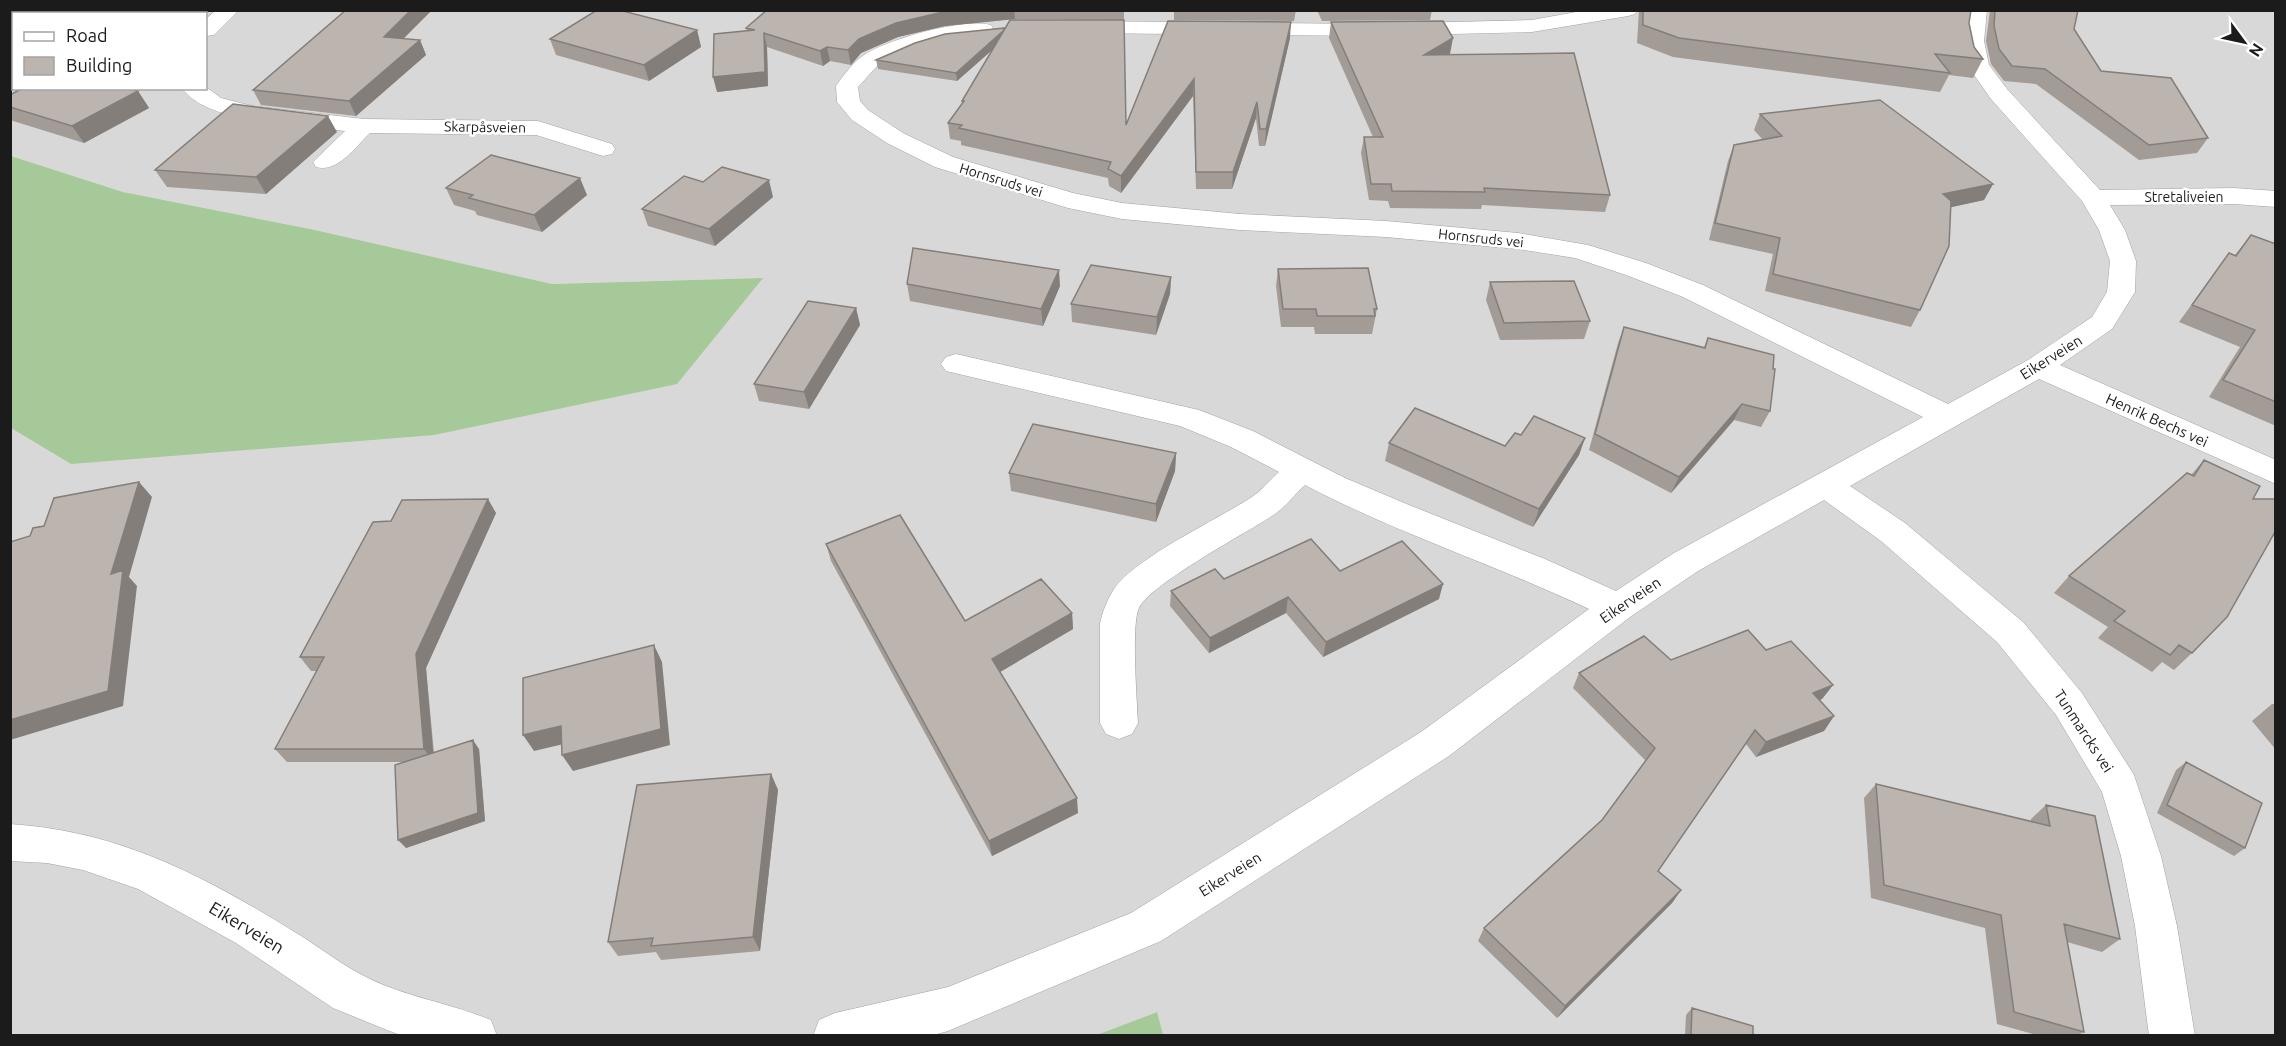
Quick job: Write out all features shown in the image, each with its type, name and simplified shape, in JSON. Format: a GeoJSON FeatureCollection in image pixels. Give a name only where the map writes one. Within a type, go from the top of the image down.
{"type":"FeatureCollection","features":[{"type":"Feature","properties":{"kind":"street"},"geometry":{"type":"LineString","coordinates":[[207,29],[229,10]]}},
{"type":"Feature","properties":{"kind":"street"},"geometry":{"type":"LineString","coordinates":[[1060,27],[1370,30],[1532,26],[1628,10]]}},
{"type":"Feature","properties":{"kind":"street","name":"Eikerveien"},"geometry":{"type":"LineString","coordinates":[[835,1035],[948,1009],[1146,927],[1435,744],[1618,607],[1686,562],[1827,486],[1947,416],[2038,367],[2102,323],[2121,292],[2123,261],[2112,230],[2092,198],[2059,158],[1999,94],[1978,65],[1973,41],[1977,10]]}},
{"type":"Feature","properties":{"kind":"street","name":"Hornsruds vei"},"geometry":{"type":"LineString","coordinates":[[1003,28],[945,34],[907,44],[870,60],[847,86],[849,102],[860,115],[895,138],[944,162],[1068,200],[1122,211],[1240,222],[1386,229],[1518,241],[1579,251],[1694,291],[1947,416]]}},
{"type":"Feature","properties":{"kind":"street","name":"Skarpåsveien"},"geometry":{"type":"LineString","coordinates":[[196,90],[213,103],[250,113],[364,126],[538,128],[603,149]]}},
{"type":"Feature","properties":{"kind":"street"},"geometry":{"type":"LineString","coordinates":[[325,162],[364,126]]}},
{"type":"Feature","properties":{"kind":"street","name":"Stretaliveien"},"geometry":{"type":"LineString","coordinates":[[2092,198],[2234,196],[2276,199]]}},
{"type":"Feature","properties":{"kind":"street"},"geometry":{"type":"LineString","coordinates":[[956,364],[1188,417],[1242,439],[1397,514],[1533,568],[1618,607]]}},
{"type":"Feature","properties":{"kind":"street","name":"Henrik Bechs vei"},"geometry":{"type":"LineString","coordinates":[[2038,367],[2276,473]]}},
{"type":"Feature","properties":{"kind":"street"},"geometry":{"type":"LineString","coordinates":[[1119,723],[1118,623],[1121,608],[1127,597],[1141,583],[1171,562],[1266,504],[1301,469]]}},
{"type":"Feature","properties":{"kind":"street","name":"Tunmarcks vei"},"geometry":{"type":"LineString","coordinates":[[1827,486],[1893,532],[2010,632],[2069,704],[2120,787],[2141,856],[2156,926],[2172,1035]]}},
{"type":"Feature","properties":{"kind":"street","name":"Eikerveien"},"geometry":{"type":"LineString","coordinates":[[10,842],[49,845],[98,855],[131,867],[173,885],[232,917],[358,996],[475,1035]]}},
{"type":"Feature","properties":{"kind":"shaded area"},"geometry":{"type":"Polygon","coordinates":[[[11,11],[2275,11],[2275,1035],[1163,1036],[1156,1012],[1097,1036],[11,1035],[11,428],[71,464],[762,278],[552,284],[315,230],[123,192],[11,156],[11,11]]]}},
{"type":"Feature","properties":{"kind":"green space"},"geometry":{"type":"Polygon","coordinates":[[[11,156],[123,192],[315,230],[552,284],[763,278],[677,384],[434,435],[71,464],[11,428],[11,156]]]}},
{"type":"Feature","properties":{"kind":"green space"},"geometry":{"type":"Polygon","coordinates":[[[1157,1012],[1163,1035],[1097,1035],[1157,1012]]]}},
{"type":"Feature","properties":{"kind":"building"},"geometry":{"type":"Polygon","coordinates":[[[346,10],[411,10],[384,37],[420,40],[349,101],[253,90],[346,10]]]}},
{"type":"Feature","properties":{"kind":"building"},"geometry":{"type":"Polygon","coordinates":[[[597,10],[619,10],[697,30],[644,65],[550,39],[597,10]]]}},
{"type":"Feature","properties":{"kind":"building"},"geometry":{"type":"Polygon","coordinates":[[[767,10],[955,10],[896,23],[859,39],[848,50],[827,47],[820,51],[764,33],[765,72],[713,77],[714,34],[755,30],[746,28],[767,10]]]}},
{"type":"Feature","properties":{"kind":"building"},"geometry":{"type":"Polygon","coordinates":[[[1643,10],[1971,10],[1969,23],[1974,47],[1983,59],[1935,54],[1950,73],[1679,38],[1643,25],[1643,10]]]}},
{"type":"Feature","properties":{"kind":"building"},"geometry":{"type":"Polygon","coordinates":[[[1995,10],[2078,10],[2074,29],[2101,71],[2171,78],[2208,138],[2149,145],[2045,69],[2012,66],[1999,49],[1994,26],[1995,10]]]}},
{"type":"Feature","properties":{"kind":"building"},"geometry":{"type":"Polygon","coordinates":[[[1010,20],[1124,20],[1126,125],[1168,21],[1291,22],[1266,129],[1260,129],[1257,102],[1233,172],[1196,172],[1194,79],[1121,176],[1108,169],[1111,162],[959,128],[962,125],[948,123],[964,101],[962,101],[1010,20]]]}},
{"type":"Feature","properties":{"kind":"building"},"geometry":{"type":"Polygon","coordinates":[[[1443,21],[1453,38],[1424,55],[1574,53],[1610,195],[1484,188],[1485,192],[1392,191],[1391,184],[1371,184],[1364,137],[1383,137],[1331,22],[1443,21]]]}},
{"type":"Feature","properties":{"kind":"building"},"geometry":{"type":"Polygon","coordinates":[[[1005,28],[956,73],[876,60],[915,43],[945,34],[1005,28]]]}},
{"type":"Feature","properties":{"kind":"building"},"geometry":{"type":"Polygon","coordinates":[[[19,90],[138,91],[72,126],[10,107],[10,95],[19,90]]]}},
{"type":"Feature","properties":{"kind":"building"},"geometry":{"type":"Polygon","coordinates":[[[1880,100],[1993,184],[1943,194],[1951,201],[1949,246],[1920,310],[1773,274],[1780,238],[1715,223],[1734,145],[1782,136],[1760,114],[1880,100]]]}},
{"type":"Feature","properties":{"kind":"building"},"geometry":{"type":"Polygon","coordinates":[[[233,104],[328,116],[256,177],[155,170],[233,104]]]}},
{"type":"Feature","properties":{"kind":"building"},"geometry":{"type":"Polygon","coordinates":[[[491,155],[580,178],[534,215],[469,198],[473,195],[446,188],[491,155]]]}},
{"type":"Feature","properties":{"kind":"building"},"geometry":{"type":"Polygon","coordinates":[[[722,167],[769,180],[709,229],[642,209],[684,176],[703,182],[722,167]]]}},
{"type":"Feature","properties":{"kind":"building"},"geometry":{"type":"Polygon","coordinates":[[[2251,235],[2276,244],[2276,402],[2223,380],[2255,330],[2192,305],[2229,253],[2236,256],[2251,235]]]}},
{"type":"Feature","properties":{"kind":"building"},"geometry":{"type":"Polygon","coordinates":[[[913,248],[1059,270],[1041,309],[907,284],[913,248]]]}},
{"type":"Feature","properties":{"kind":"building"},"geometry":{"type":"Polygon","coordinates":[[[1091,265],[1171,277],[1157,317],[1071,304],[1091,265]]]}},
{"type":"Feature","properties":{"kind":"building"},"geometry":{"type":"Polygon","coordinates":[[[1368,268],[1377,309],[1374,309],[1375,316],[1317,316],[1316,309],[1283,309],[1278,269],[1368,268]]]}},
{"type":"Feature","properties":{"kind":"building"},"geometry":{"type":"Polygon","coordinates":[[[1574,281],[1590,321],[1504,323],[1490,282],[1574,281]]]}},
{"type":"Feature","properties":{"kind":"building"},"geometry":{"type":"Polygon","coordinates":[[[808,301],[856,308],[804,392],[754,384],[808,301]]]}},
{"type":"Feature","properties":{"kind":"building"},"geometry":{"type":"Polygon","coordinates":[[[1624,327],[1705,348],[1708,338],[1774,355],[1773,369],[1775,369],[1770,411],[1742,404],[1679,477],[1595,434],[1624,327]]]}},
{"type":"Feature","properties":{"kind":"building"},"geometry":{"type":"Polygon","coordinates":[[[1415,408],[1505,446],[1515,433],[1521,435],[1534,416],[1585,438],[1539,509],[1389,443],[1415,408]]]}},
{"type":"Feature","properties":{"kind":"building"},"geometry":{"type":"Polygon","coordinates":[[[1033,424],[1176,453],[1156,504],[1009,473],[1033,424]]]}},
{"type":"Feature","properties":{"kind":"building"},"geometry":{"type":"Polygon","coordinates":[[[2204,460],[2260,486],[2253,499],[2276,499],[2276,530],[2227,617],[2192,653],[2179,645],[2170,655],[2114,621],[2125,611],[2069,576],[2187,473],[2194,476],[2204,460]]]}},
{"type":"Feature","properties":{"kind":"building"},"geometry":{"type":"Polygon","coordinates":[[[139,482],[111,574],[123,570],[108,691],[10,720],[10,542],[30,536],[33,528],[44,526],[54,498],[139,482]]]}},
{"type":"Feature","properties":{"kind":"building"},"geometry":{"type":"Polygon","coordinates":[[[488,499],[416,654],[424,749],[275,749],[324,657],[300,657],[373,522],[391,521],[402,500],[488,499]]]}},
{"type":"Feature","properties":{"kind":"building"},"geometry":{"type":"Polygon","coordinates":[[[900,515],[965,621],[1041,579],[1072,613],[992,659],[1077,798],[989,841],[826,544],[900,515]]]}},
{"type":"Feature","properties":{"kind":"building"},"geometry":{"type":"Polygon","coordinates":[[[1311,539],[1340,571],[1402,541],[1443,584],[1326,642],[1288,597],[1210,638],[1171,591],[1215,569],[1224,579],[1311,539]]]}},
{"type":"Feature","properties":{"kind":"building"},"geometry":{"type":"Polygon","coordinates":[[[1748,630],[1766,650],[1791,641],[1833,685],[1813,693],[1834,716],[1766,742],[1755,730],[1658,871],[1681,890],[1565,1006],[1484,928],[1602,820],[1655,748],[1579,673],[1644,636],[1671,660],[1748,630]]]}},
{"type":"Feature","properties":{"kind":"building"},"geometry":{"type":"Polygon","coordinates":[[[654,645],[661,729],[562,755],[561,726],[523,735],[523,678],[654,645]]]}},
{"type":"Feature","properties":{"kind":"building"},"geometry":{"type":"Polygon","coordinates":[[[473,740],[478,813],[398,840],[395,765],[473,740]]]}},
{"type":"Feature","properties":{"kind":"building"},"geometry":{"type":"Polygon","coordinates":[[[2186,762],[2262,803],[2245,848],[2167,805],[2186,762]]]}},
{"type":"Feature","properties":{"kind":"building"},"geometry":{"type":"Polygon","coordinates":[[[771,774],[753,937],[651,946],[653,938],[608,942],[637,785],[771,774]]]}},
{"type":"Feature","properties":{"kind":"building"},"geometry":{"type":"Polygon","coordinates":[[[1876,784],[2050,826],[2046,805],[2095,816],[2120,939],[2064,924],[2084,1032],[2014,1012],[2001,915],[1884,885],[1876,784]]]}},
{"type":"Feature","properties":{"kind":"building"},"geometry":{"type":"Polygon","coordinates":[[[1692,1008],[1753,1026],[1753,1035],[1691,1035],[1692,1008]]]}}]}
